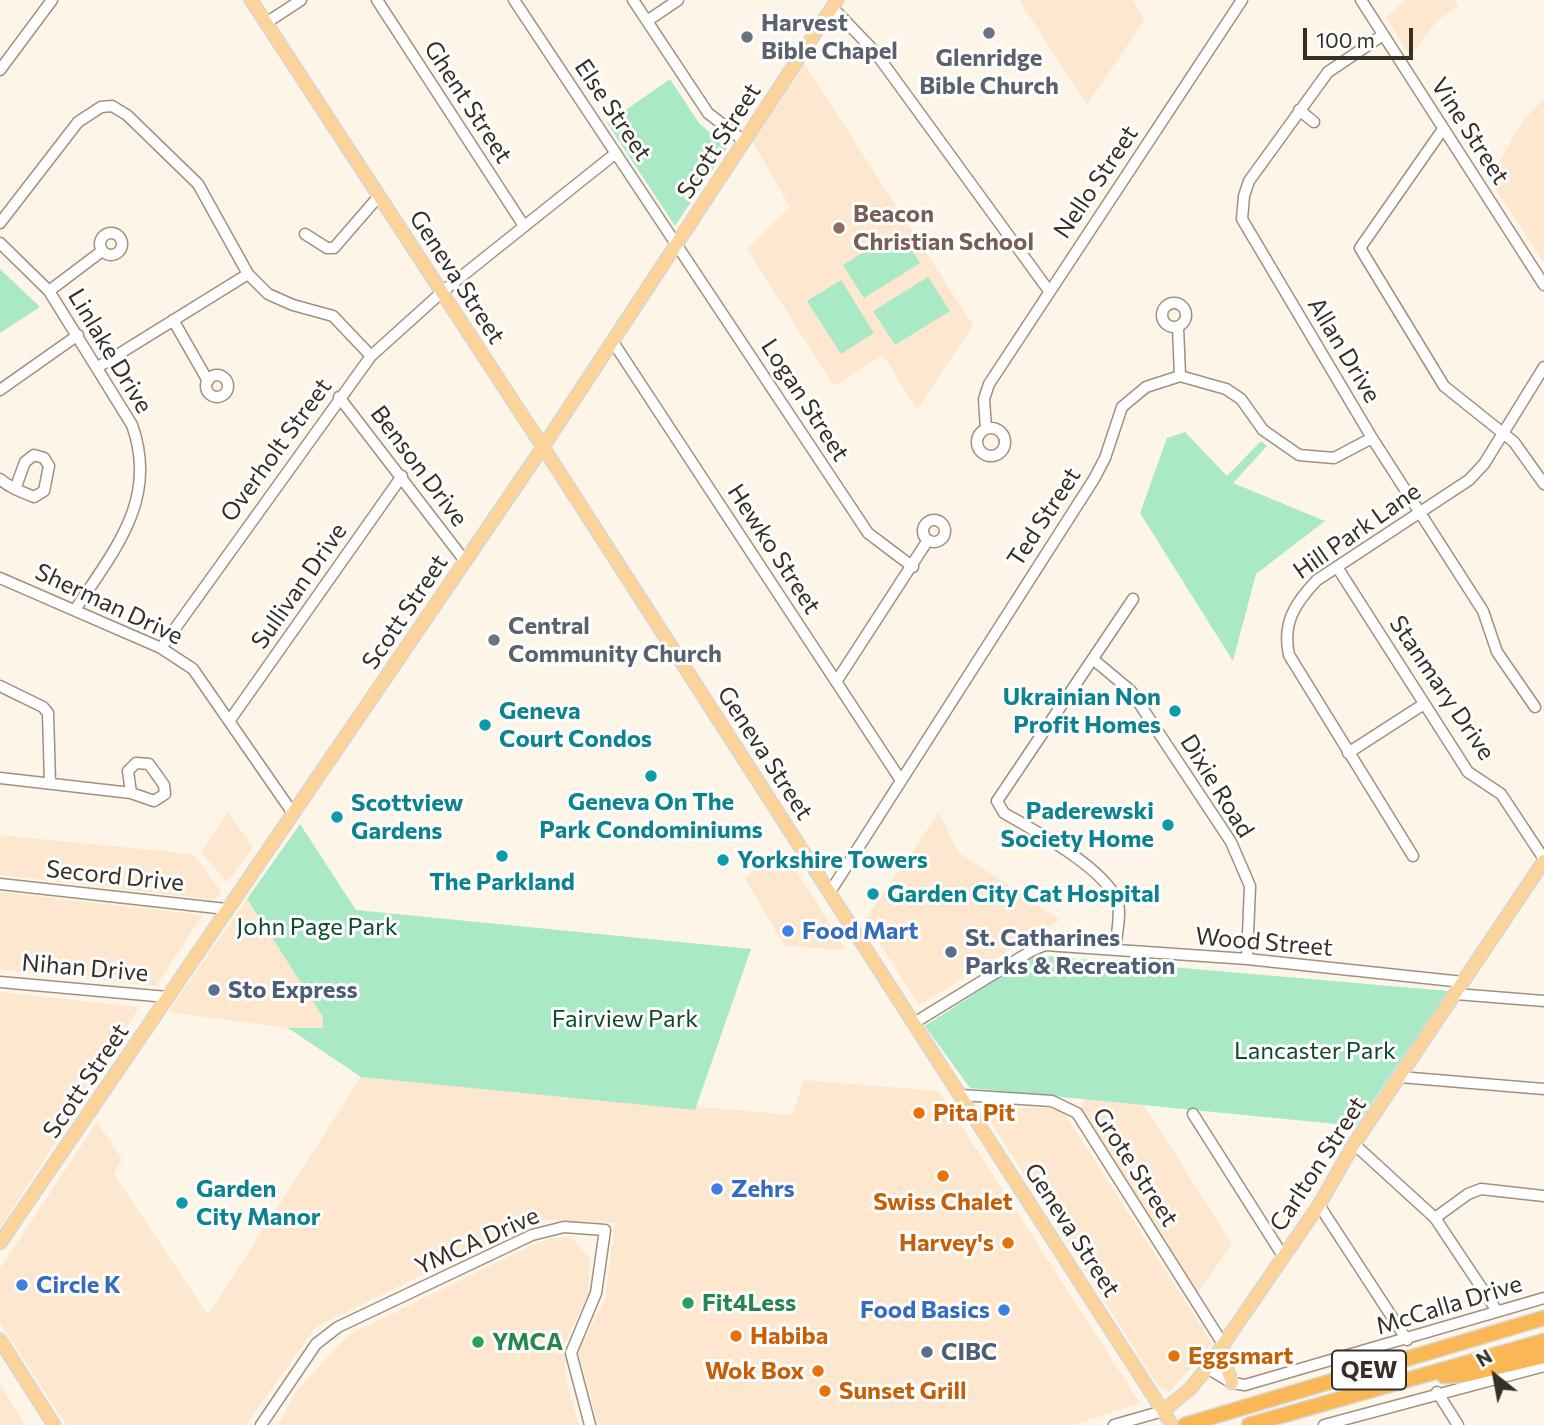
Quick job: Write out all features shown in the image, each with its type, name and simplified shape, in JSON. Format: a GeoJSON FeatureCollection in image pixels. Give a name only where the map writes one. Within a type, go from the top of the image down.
{"type":"FeatureCollection","features":[{"type":"Feature","properties":{"kind":"highway","name":"QEW"},"geometry":{"type":"LineString","coordinates":[[1190,1424],[1544,1318]]}},
{"type":"Feature","properties":{"kind":"highway","name":"QEW"},"geometry":{"type":"LineString","coordinates":[[1249,1425],[1544,1341]]}},
{"type":"Feature","properties":{"kind":"highway"},"geometry":{"type":"LineString","coordinates":[[1415,1378],[1464,1375],[1544,1356]]}},
{"type":"Feature","properties":{"kind":"main road","name":"Geneva Street"},"geometry":{"type":"LineString","coordinates":[[251,0],[543,447],[1172,1425]]}},
{"type":"Feature","properties":{"kind":"main road","name":"Scott Street"},"geometry":{"type":"LineString","coordinates":[[0,1243],[543,447],[835,3]]}},
{"type":"Feature","properties":{"kind":"main road","name":"Carlton Street"},"geometry":{"type":"LineString","coordinates":[[1163,1411],[1190,1389],[1207,1368],[1319,1205],[1354,1143],[1544,860]]}},
{"type":"Feature","properties":{"kind":"main road"},"geometry":{"type":"LineString","coordinates":[[0,1341],[54,1425]]}},
{"type":"Feature","properties":{"kind":"main road"},"geometry":{"type":"LineString","coordinates":[[1223,1344],[1224,1359],[1232,1383]]}},
{"type":"Feature","properties":{"kind":"street"},"geometry":{"type":"LineString","coordinates":[[0,70],[52,0]]}},
{"type":"Feature","properties":{"kind":"street"},"geometry":{"type":"LineString","coordinates":[[266,23],[300,0]]}},
{"type":"Feature","properties":{"kind":"street","name":"Ghent Street"},"geometry":{"type":"LineString","coordinates":[[377,0],[523,226]]}},
{"type":"Feature","properties":{"kind":"street","name":"Else Street"},"geometry":{"type":"LineString","coordinates":[[514,0],[677,243]]}},
{"type":"Feature","properties":{"kind":"street"},"geometry":{"type":"LineString","coordinates":[[633,0],[708,113],[744,141]]}},
{"type":"Feature","properties":{"kind":"street"},"geometry":{"type":"LineString","coordinates":[[647,21],[678,0]]}},
{"type":"Feature","properties":{"kind":"street","name":"Nello Street"},"geometry":{"type":"LineString","coordinates":[[986,429],[984,399],[989,384],[1242,0]]}},
{"type":"Feature","properties":{"kind":"street","name":"Vine Street"},"geometry":{"type":"LineString","coordinates":[[1361,0],[1544,285]]}},
{"type":"Feature","properties":{"kind":"street"},"geometry":{"type":"LineString","coordinates":[[835,3],[875,52],[1049,291]]}},
{"type":"Feature","properties":{"kind":"street","name":"Allan Drive"},"geometry":{"type":"LineString","coordinates":[[1383,36],[1328,72],[1249,181],[1244,196],[1242,219],[1372,438],[1482,611],[1497,652],[1535,707]]}},
{"type":"Feature","properties":{"kind":"street"},"geometry":{"type":"LineString","coordinates":[[0,223],[78,121],[102,107],[112,106],[127,115],[198,184],[248,274],[277,299],[333,316],[371,356]]}},
{"type":"Feature","properties":{"kind":"street"},"geometry":{"type":"LineString","coordinates":[[1299,110],[1314,122]]}},
{"type":"Feature","properties":{"kind":"street"},"geometry":{"type":"LineString","coordinates":[[1443,128],[1360,248],[1444,386],[1524,453],[1544,484]]}},
{"type":"Feature","properties":{"kind":"street","name":"Overholt Street"},"geometry":{"type":"LineString","coordinates":[[161,648],[371,356],[442,292],[616,153]]}},
{"type":"Feature","properties":{"kind":"street"},"geometry":{"type":"LineString","coordinates":[[305,234],[327,248],[334,248],[368,204],[379,196]]}},
{"type":"Feature","properties":{"kind":"street","name":"Linlake Drive"},"geometry":{"type":"LineString","coordinates":[[0,243],[49,291],[132,425],[141,449],[142,470],[130,525],[75,610]]}},
{"type":"Feature","properties":{"kind":"street","name":"Logan Street"},"geometry":{"type":"LineString","coordinates":[[677,243],[868,533],[913,567]]}},
{"type":"Feature","properties":{"kind":"street"},"geometry":{"type":"LineString","coordinates":[[49,291],[102,251]]}},
{"type":"Feature","properties":{"kind":"street"},"geometry":{"type":"LineString","coordinates":[[98,367],[248,274]]}},
{"type":"Feature","properties":{"kind":"street"},"geometry":{"type":"LineString","coordinates":[[173,320],[208,381]]}},
{"type":"Feature","properties":{"kind":"street"},"geometry":{"type":"LineString","coordinates":[[1178,327],[1180,376],[1234,394],[1241,399],[1263,430],[1299,455],[1334,458],[1372,438]]}},
{"type":"Feature","properties":{"kind":"street"},"geometry":{"type":"LineString","coordinates":[[0,390],[78,335]]}},
{"type":"Feature","properties":{"kind":"street","name":"Hewko Street"},"geometry":{"type":"LineString","coordinates":[[613,342],[900,779]]}},
{"type":"Feature","properties":{"kind":"street","name":"Hill Park Lane"},"geometry":{"type":"LineString","coordinates":[[1413,856],[1289,655],[1286,628],[1297,601],[1317,580],[1469,480],[1503,434],[1544,368]]}},
{"type":"Feature","properties":{"kind":"street","name":"Ted Street"},"geometry":{"type":"LineString","coordinates":[[830,892],[1094,479],[1105,458],[1122,407],[1146,387],[1180,376]]}},
{"type":"Feature","properties":{"kind":"street","name":"Benson Drive"},"geometry":{"type":"LineString","coordinates":[[339,397],[465,561]]}},
{"type":"Feature","properties":{"kind":"street","name":"Sullivan Drive"},"geometry":{"type":"LineString","coordinates":[[230,720],[402,476]]}},
{"type":"Feature","properties":{"kind":"street"},"geometry":{"type":"LineString","coordinates":[[0,479],[15,489]]}},
{"type":"Feature","properties":{"kind":"street"},"geometry":{"type":"LineString","coordinates":[[836,682],[928,540]]}},
{"type":"Feature","properties":{"kind":"street","name":"Stanmary Drive"},"geometry":{"type":"LineString","coordinates":[[1337,568],[1468,772],[1501,794],[1544,860]]}},
{"type":"Feature","properties":{"kind":"street","name":"Sherman Drive"},"geometry":{"type":"LineString","coordinates":[[0,578],[161,648],[193,669],[292,812]]}},
{"type":"Feature","properties":{"kind":"street"},"geometry":{"type":"LineString","coordinates":[[1115,950],[1118,903],[1111,890],[1086,867],[1004,813],[997,801],[1133,599]]}},
{"type":"Feature","properties":{"kind":"street","name":"Dixie Road"},"geometry":{"type":"LineString","coordinates":[[1094,660],[1131,691],[1231,842],[1250,886],[1247,959]]}},
{"type":"Feature","properties":{"kind":"street"},"geometry":{"type":"LineString","coordinates":[[0,686],[43,707],[48,713],[50,783]]}},
{"type":"Feature","properties":{"kind":"street"},"geometry":{"type":"LineString","coordinates":[[1348,753],[1424,704]]}},
{"type":"Feature","properties":{"kind":"street"},"geometry":{"type":"LineString","coordinates":[[0,778],[131,793]]}},
{"type":"Feature","properties":{"kind":"street","name":"Secord Drive"},"geometry":{"type":"LineString","coordinates":[[0,884],[226,909]]}},
{"type":"Feature","properties":{"kind":"street","name":"Wood Street"},"geometry":{"type":"LineString","coordinates":[[914,1023],[1045,945],[1247,959],[1544,1001]]}},
{"type":"Feature","properties":{"kind":"street","name":"Nihan Drive"},"geometry":{"type":"LineString","coordinates":[[0,982],[167,996]]}},
{"type":"Feature","properties":{"kind":"street"},"geometry":{"type":"LineString","coordinates":[[1400,1077],[1544,1089]]}},
{"type":"Feature","properties":{"kind":"street","name":"Grote Street"},"geometry":{"type":"LineString","coordinates":[[961,1095],[1052,1101],[1077,1113],[1223,1344]]}},
{"type":"Feature","properties":{"kind":"street"},"geometry":{"type":"LineString","coordinates":[[1193,1114],[1283,1256]]}},
{"type":"Feature","properties":{"kind":"street"},"geometry":{"type":"LineString","coordinates":[[1354,1143],[1435,1218],[1497,1311]]}},
{"type":"Feature","properties":{"kind":"street"},"geometry":{"type":"LineString","coordinates":[[1435,1218],[1468,1194],[1480,1189],[1544,1196]]}},
{"type":"Feature","properties":{"kind":"street"},"geometry":{"type":"LineString","coordinates":[[1319,1205],[1407,1340]]}},
{"type":"Feature","properties":{"kind":"street","name":"YMCA Drive"},"geometry":{"type":"LineString","coordinates":[[261,1425],[316,1344],[338,1327],[532,1234],[564,1227],[605,1230],[596,1293],[571,1353],[590,1425]]}},
{"type":"Feature","properties":{"kind":"street","name":"McCalla Drive"},"geometry":{"type":"LineString","coordinates":[[1232,1383],[1245,1385],[1544,1298]]}},
{"type":"Feature","properties":{"kind":"street"},"geometry":{"type":"LineString","coordinates":[[1328,1425],[1437,1392],[1544,1366]]}},
{"type":"Feature","properties":{"kind":"street"},"geometry":{"type":"LineString","coordinates":[[1207,1368],[1232,1383]]}},
{"type":"Feature","properties":{"kind":"street"},"geometry":{"type":"LineString","coordinates":[[1437,1392],[1458,1425]]}},
{"type":"Feature","properties":{"kind":"street"},"geometry":{"type":"LineString","coordinates":[[1114,1425],[1163,1411]]}},
{"type":"Feature","properties":{"kind":"shaded area"},"geometry":{"type":"Polygon","coordinates":[[[1019,0],[1133,0],[1145,19],[1087,105],[1019,0]]]}},
{"type":"Feature","properties":{"kind":"shaded area"},"geometry":{"type":"Polygon","coordinates":[[[1405,0],[1454,0],[1459,6],[1438,20],[1410,56],[1386,18],[1405,0]]]}},
{"type":"Feature","properties":{"kind":"shaded area","name":"Beacon Christian School"},"geometry":{"type":"Polygon","coordinates":[[[804,63],[973,325],[917,410],[883,355],[834,386],[747,249],[790,207],[751,139],[804,63]]]}},
{"type":"Feature","properties":{"kind":"shaded area"},"geometry":{"type":"Polygon","coordinates":[[[1544,99],[1544,263],[1489,179],[1524,119],[1544,99]]]}},
{"type":"Feature","properties":{"kind":"shaded area"},"geometry":{"type":"Polygon","coordinates":[[[228,812],[253,847],[227,883],[201,852],[228,812]]]}},
{"type":"Feature","properties":{"kind":"shaded area"},"geometry":{"type":"Polygon","coordinates":[[[939,812],[958,852],[1060,920],[919,1005],[865,920],[939,812]]]}},
{"type":"Feature","properties":{"kind":"shaded area"},"geometry":{"type":"Polygon","coordinates":[[[0,835],[193,854],[221,891],[215,900],[0,875],[0,835]]]}},
{"type":"Feature","properties":{"kind":"shaded area"},"geometry":{"type":"Polygon","coordinates":[[[779,845],[846,950],[785,946],[745,879],[779,845]]]}},
{"type":"Feature","properties":{"kind":"shaded area"},"geometry":{"type":"Polygon","coordinates":[[[0,892],[203,915],[156,986],[0,970],[0,892]]]}},
{"type":"Feature","properties":{"kind":"shaded area"},"geometry":{"type":"Polygon","coordinates":[[[247,899],[323,1017],[324,1028],[288,1028],[168,1012],[247,899]]]}},
{"type":"Feature","properties":{"kind":"shaded area"},"geometry":{"type":"Polygon","coordinates":[[[0,992],[139,1007],[95,1081],[0,1228],[0,992]]]}},
{"type":"Feature","properties":{"kind":"shaded area"},"geometry":{"type":"Polygon","coordinates":[[[361,1077],[792,1115],[804,1080],[939,1091],[1140,1403],[1074,1425],[598,1425],[578,1351],[605,1299],[615,1223],[542,1220],[520,1227],[316,1327],[246,1425],[66,1425],[0,1323],[0,1268],[97,1122],[122,1159],[114,1174],[208,1315],[361,1077]]]}},
{"type":"Feature","properties":{"kind":"shaded area"},"geometry":{"type":"Polygon","coordinates":[[[1084,1099],[1144,1105],[1232,1244],[1196,1296],[1080,1111],[1084,1099]]]}},
{"type":"Feature","properties":{"kind":"shaded area"},"geometry":{"type":"Polygon","coordinates":[[[982,1108],[1061,1108],[1212,1343],[1170,1392],[1158,1386],[982,1108]]]}},
{"type":"Feature","properties":{"kind":"shaded area"},"geometry":{"type":"Polygon","coordinates":[[[572,1237],[590,1259],[588,1295],[564,1346],[567,1384],[579,1425],[278,1425],[295,1393],[348,1335],[528,1247],[551,1238],[572,1237]]]}},
{"type":"Feature","properties":{"kind":"shaded area"},"geometry":{"type":"Polygon","coordinates":[[[0,1383],[25,1425],[0,1425],[0,1383]]]}},
{"type":"Feature","properties":{"kind":"green space"},"geometry":{"type":"Polygon","coordinates":[[[670,79],[699,123],[727,148],[675,226],[607,123],[670,79]]]}},
{"type":"Feature","properties":{"kind":"green space"},"geometry":{"type":"Polygon","coordinates":[[[899,230],[920,263],[864,298],[843,265],[899,230]]]}},
{"type":"Feature","properties":{"kind":"green space"},"geometry":{"type":"Polygon","coordinates":[[[0,269],[40,307],[0,333],[0,269]]]}},
{"type":"Feature","properties":{"kind":"green space"},"geometry":{"type":"Polygon","coordinates":[[[928,277],[950,311],[895,345],[873,311],[928,277]]]}},
{"type":"Feature","properties":{"kind":"green space"},"geometry":{"type":"Polygon","coordinates":[[[841,280],[874,333],[841,354],[807,301],[841,280]]]}},
{"type":"Feature","properties":{"kind":"green space"},"geometry":{"type":"Polygon","coordinates":[[[1185,432],[1227,476],[1261,441],[1267,446],[1233,483],[1325,521],[1256,574],[1233,661],[1140,513],[1167,438],[1185,432]]]}},
{"type":"Feature","properties":{"kind":"green space","name":"Fairview Park"},"geometry":{"type":"Polygon","coordinates":[[[300,824],[356,910],[751,949],[695,1110],[361,1077],[288,1028],[323,1028],[323,1017],[247,899],[300,824]]]}},
{"type":"Feature","properties":{"kind":"green space","name":"Lancaster Park"},"geometry":{"type":"Polygon","coordinates":[[[1034,955],[1448,991],[1356,1126],[970,1088],[925,1026],[1034,955]]]}},
{"type":"Feature","properties":{"kind":"place","name":"Glenridge Bible Church"},"geometry":{"type":"Point","coordinates":[989,33]}},
{"type":"Feature","properties":{"kind":"place","name":"Harvest Bible Chapel"},"geometry":{"type":"Point","coordinates":[747,37]}},
{"type":"Feature","properties":{"kind":"place","name":"Beacon Christian School"},"geometry":{"type":"Point","coordinates":[839,228]}},
{"type":"Feature","properties":{"kind":"place","name":"Central Community Church"},"geometry":{"type":"Point","coordinates":[494,640]}},
{"type":"Feature","properties":{"kind":"place","name":"Ukrainian Non Profit Homes"},"geometry":{"type":"Point","coordinates":[1175,711]}},
{"type":"Feature","properties":{"kind":"place","name":"Geneva Court Condos"},"geometry":{"type":"Point","coordinates":[485,725]}},
{"type":"Feature","properties":{"kind":"place","name":"Geneva On The Park Condominiums"},"geometry":{"type":"Point","coordinates":[651,776]}},
{"type":"Feature","properties":{"kind":"place","name":"Scottview Gardens"},"geometry":{"type":"Point","coordinates":[337,817]}},
{"type":"Feature","properties":{"kind":"place","name":"Paderewski Society Home"},"geometry":{"type":"Point","coordinates":[1168,825]}},
{"type":"Feature","properties":{"kind":"place","name":"The Parkland"},"geometry":{"type":"Point","coordinates":[502,856]}},
{"type":"Feature","properties":{"kind":"place","name":"Yorkshire Towers"},"geometry":{"type":"Point","coordinates":[723,860]}},
{"type":"Feature","properties":{"kind":"place","name":"Garden City Cat Hospital"},"geometry":{"type":"Point","coordinates":[873,894]}},
{"type":"Feature","properties":{"kind":"place","name":"Food Mart"},"geometry":{"type":"Point","coordinates":[788,931]}},
{"type":"Feature","properties":{"kind":"place","name":"St. Catharines Parks & Recreation"},"geometry":{"type":"Point","coordinates":[951,952]}},
{"type":"Feature","properties":{"kind":"place","name":"Sto Express"},"geometry":{"type":"Point","coordinates":[214,990]}},
{"type":"Feature","properties":{"kind":"place","name":"Pita Pit"},"geometry":{"type":"Point","coordinates":[919,1113]}},
{"type":"Feature","properties":{"kind":"place","name":"Swiss Chalet"},"geometry":{"type":"Point","coordinates":[943,1176]}},
{"type":"Feature","properties":{"kind":"place","name":"Zehrs"},"geometry":{"type":"Point","coordinates":[717,1189]}},
{"type":"Feature","properties":{"kind":"place","name":"Garden City Manor"},"geometry":{"type":"Point","coordinates":[182,1203]}},
{"type":"Feature","properties":{"kind":"place","name":"Harvey's"},"geometry":{"type":"Point","coordinates":[1008,1243]}},
{"type":"Feature","properties":{"kind":"place","name":"Circle K"},"geometry":{"type":"Point","coordinates":[22,1285]}},
{"type":"Feature","properties":{"kind":"place","name":"Fit4Less"},"geometry":{"type":"Point","coordinates":[688,1303]}},
{"type":"Feature","properties":{"kind":"place","name":"Food Basics"},"geometry":{"type":"Point","coordinates":[1004,1310]}},
{"type":"Feature","properties":{"kind":"place","name":"Habiba"},"geometry":{"type":"Point","coordinates":[736,1336]}},
{"type":"Feature","properties":{"kind":"place","name":"YMCA"},"geometry":{"type":"Point","coordinates":[478,1342]}},
{"type":"Feature","properties":{"kind":"place","name":"CIBC"},"geometry":{"type":"Point","coordinates":[927,1352]}},
{"type":"Feature","properties":{"kind":"place","name":"Eggsmart"},"geometry":{"type":"Point","coordinates":[1174,1356]}},
{"type":"Feature","properties":{"kind":"place","name":"Wok Box"},"geometry":{"type":"Point","coordinates":[818,1371]}},
{"type":"Feature","properties":{"kind":"place","name":"Sunset Grill"},"geometry":{"type":"Point","coordinates":[825,1391]}},
{"type":"Feature","properties":{"kind":"park label","name":"John Page Park"},"geometry":{"type":"Point","coordinates":[317,927]}}]}
